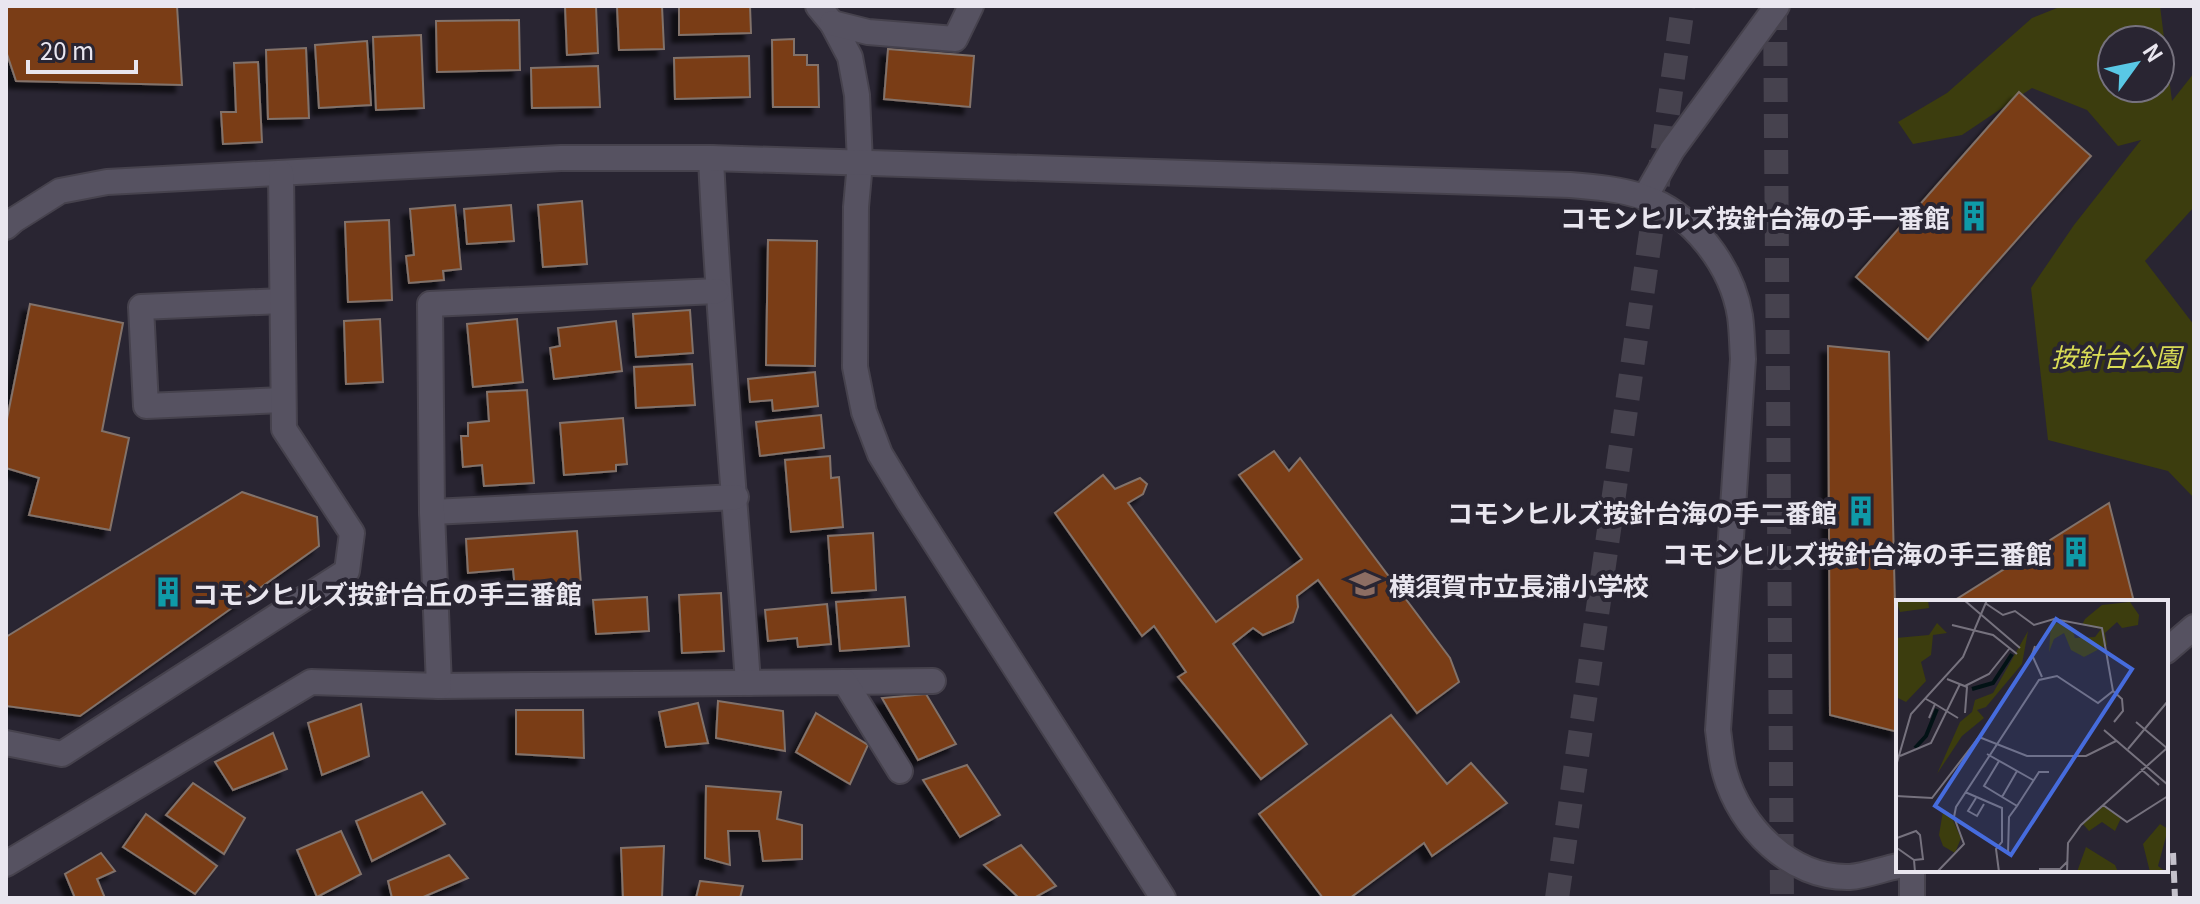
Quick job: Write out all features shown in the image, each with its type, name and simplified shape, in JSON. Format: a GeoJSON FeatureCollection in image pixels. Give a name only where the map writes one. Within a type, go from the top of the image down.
{"type":"FeatureCollection","features":[{"type":"Feature","properties":{"kind":"street"},"geometry":{"type":"LineString","coordinates":[[825,15],[868,32],[955,39],[971,6]]}},
{"type":"Feature","properties":{"kind":"street"},"geometry":{"type":"LineString","coordinates":[[1645,197],[1672,150],[1777,6]]}},
{"type":"Feature","properties":{"kind":"street"},"geometry":{"type":"LineString","coordinates":[[825,15],[850,57],[857,95],[860,163],[856,207],[855,367],[864,412],[880,454],[1163,898]]}},
{"type":"Feature","properties":{"kind":"street"},"geometry":{"type":"LineString","coordinates":[[6,227],[60,191],[107,182],[561,158],[711,158],[1570,185],[1645,197],[1694,228],[1714,253],[1731,285],[1740,314],[1743,359],[1718,730],[1725,773],[1738,806],[1752,828],[1782,855],[1816,872],[1850,877],[1896,866]]}},
{"type":"Feature","properties":{"kind":"street"},"geometry":{"type":"LineString","coordinates":[[711,158],[717,291],[736,497],[748,683]]}},
{"type":"Feature","properties":{"kind":"street"},"geometry":{"type":"LineString","coordinates":[[6,743],[62,754],[347,571],[352,533],[284,429],[281,173]]}},
{"type":"Feature","properties":{"kind":"street"},"geometry":{"type":"LineString","coordinates":[[439,686],[432,512],[430,304],[717,291]]}},
{"type":"Feature","properties":{"kind":"street"},"geometry":{"type":"LineString","coordinates":[[282,301],[141,307],[146,406],[283,400]]}},
{"type":"Feature","properties":{"kind":"street"},"geometry":{"type":"LineString","coordinates":[[432,512],[736,497]]}},
{"type":"Feature","properties":{"kind":"street"},"geometry":{"type":"LineString","coordinates":[[2168,649],[2194,627]]}},
{"type":"Feature","properties":{"kind":"street"},"geometry":{"type":"LineString","coordinates":[[6,864],[311,682],[439,686],[933,681]]}},
{"type":"Feature","properties":{"kind":"street"},"geometry":{"type":"LineString","coordinates":[[845,682],[900,771]]}},
{"type":"Feature","properties":{"kind":"street"},"geometry":{"type":"LineString","coordinates":[[1912,872],[1912,898]]}},
{"type":"Feature","properties":{"kind":"green space","name":"按針台公園"},"geometry":{"type":"Polygon","coordinates":[[[2062,6],[2160,6],[2162,24],[2096,24],[2096,104],[2176,104],[2176,96],[2194,73],[2194,207],[2145,261],[2194,325],[2194,498],[2168,471],[2048,440],[2031,288],[2074,225],[2141,140],[2118,146],[2087,110],[2032,88],[1962,135],[1913,144],[1898,122],[1947,93],[2032,18],[2062,6]]]}},
{"type":"Feature","properties":{"kind":"building"},"geometry":{"type":"Polygon","coordinates":[[[6,6],[177,6],[182,85],[16,81],[6,51],[6,6]]]}},
{"type":"Feature","properties":{"kind":"building"},"geometry":{"type":"Polygon","coordinates":[[[565,6],[596,6],[598,53],[567,55],[565,6]]]}},
{"type":"Feature","properties":{"kind":"building"},"geometry":{"type":"Polygon","coordinates":[[[617,6],[662,6],[664,49],[619,50],[617,6]]]}},
{"type":"Feature","properties":{"kind":"building"},"geometry":{"type":"Polygon","coordinates":[[[679,6],[750,6],[751,33],[679,35],[679,6]]]}},
{"type":"Feature","properties":{"kind":"building"},"geometry":{"type":"Polygon","coordinates":[[[519,20],[520,70],[437,72],[436,21],[519,20]]]}},
{"type":"Feature","properties":{"kind":"building"},"geometry":{"type":"Polygon","coordinates":[[[421,35],[424,108],[376,110],[373,37],[421,35]]]}},
{"type":"Feature","properties":{"kind":"building"},"geometry":{"type":"Polygon","coordinates":[[[794,39],[794,55],[807,55],[807,65],[818,65],[819,107],[773,107],[772,40],[794,39]]]}},
{"type":"Feature","properties":{"kind":"building"},"geometry":{"type":"Polygon","coordinates":[[[367,41],[371,105],[319,108],[315,45],[367,41]]]}},
{"type":"Feature","properties":{"kind":"building"},"geometry":{"type":"Polygon","coordinates":[[[306,48],[309,118],[268,119],[266,50],[306,48]]]}},
{"type":"Feature","properties":{"kind":"building"},"geometry":{"type":"Polygon","coordinates":[[[888,49],[974,56],[970,107],[884,99],[888,49]]]}},
{"type":"Feature","properties":{"kind":"building"},"geometry":{"type":"Polygon","coordinates":[[[749,56],[750,97],[675,99],[674,58],[749,56]]]}},
{"type":"Feature","properties":{"kind":"building"},"geometry":{"type":"Polygon","coordinates":[[[258,62],[262,142],[223,144],[221,112],[236,112],[234,63],[258,62]]]}},
{"type":"Feature","properties":{"kind":"building"},"geometry":{"type":"Polygon","coordinates":[[[598,66],[600,107],[532,108],[531,68],[598,66]]]}},
{"type":"Feature","properties":{"kind":"building","name":"コモンヒルズ按針台海の手一番館"},"geometry":{"type":"Polygon","coordinates":[[[2019,92],[2091,156],[1928,340],[1856,277],[2019,92]]]}},
{"type":"Feature","properties":{"kind":"building"},"geometry":{"type":"Polygon","coordinates":[[[582,201],[587,264],[543,267],[538,205],[582,201]]]}},
{"type":"Feature","properties":{"kind":"building"},"geometry":{"type":"Polygon","coordinates":[[[455,205],[461,269],[443,271],[444,280],[409,283],[406,256],[414,255],[410,209],[455,205]]]}},
{"type":"Feature","properties":{"kind":"building"},"geometry":{"type":"Polygon","coordinates":[[[511,205],[514,241],[467,244],[464,209],[511,205]]]}},
{"type":"Feature","properties":{"kind":"building"},"geometry":{"type":"Polygon","coordinates":[[[389,220],[392,300],[348,302],[345,222],[389,220]]]}},
{"type":"Feature","properties":{"kind":"building"},"geometry":{"type":"Polygon","coordinates":[[[768,240],[817,241],[815,366],[766,365],[768,240]]]}},
{"type":"Feature","properties":{"kind":"building"},"geometry":{"type":"Polygon","coordinates":[[[30,304],[123,323],[102,431],[129,438],[110,530],[29,515],[39,478],[6,468],[6,424],[30,304]]]}},
{"type":"Feature","properties":{"kind":"building"},"geometry":{"type":"Polygon","coordinates":[[[690,310],[693,353],[636,357],[633,314],[690,310]]]}},
{"type":"Feature","properties":{"kind":"building"},"geometry":{"type":"Polygon","coordinates":[[[380,319],[383,382],[346,384],[344,321],[380,319]]]}},
{"type":"Feature","properties":{"kind":"building"},"geometry":{"type":"Polygon","coordinates":[[[517,319],[523,382],[473,387],[467,324],[517,319]]]}},
{"type":"Feature","properties":{"kind":"building"},"geometry":{"type":"Polygon","coordinates":[[[616,321],[622,371],[554,379],[550,348],[560,346],[558,328],[616,321]]]}},
{"type":"Feature","properties":{"kind":"building","name":"コモンヒルズ按針台海の手二番館"},"geometry":{"type":"Polygon","coordinates":[[[1828,346],[1889,352],[1896,732],[1830,715],[1828,346]]]}},
{"type":"Feature","properties":{"kind":"building"},"geometry":{"type":"Polygon","coordinates":[[[692,364],[695,405],[636,408],[634,367],[692,364]]]}},
{"type":"Feature","properties":{"kind":"building"},"geometry":{"type":"Polygon","coordinates":[[[815,372],[818,406],[773,411],[772,400],[750,402],[748,379],[815,372]]]}},
{"type":"Feature","properties":{"kind":"building"},"geometry":{"type":"Polygon","coordinates":[[[527,390],[534,483],[484,486],[482,465],[463,467],[461,436],[468,436],[468,423],[489,421],[487,392],[527,390]]]}},
{"type":"Feature","properties":{"kind":"building"},"geometry":{"type":"Polygon","coordinates":[[[821,415],[824,448],[760,456],[756,422],[821,415]]]}},
{"type":"Feature","properties":{"kind":"building"},"geometry":{"type":"Polygon","coordinates":[[[623,418],[627,464],[616,465],[616,471],[564,475],[560,423],[623,418]]]}},
{"type":"Feature","properties":{"kind":"building"},"geometry":{"type":"Polygon","coordinates":[[[1274,451],[1289,471],[1300,458],[1450,658],[1459,682],[1417,713],[1318,580],[1297,596],[1298,607],[1293,622],[1263,635],[1253,628],[1233,644],[1307,744],[1261,779],[1178,677],[1186,672],[1154,626],[1142,636],[1055,513],[1103,475],[1115,489],[1140,478],[1147,484],[1143,494],[1128,503],[1216,622],[1302,559],[1239,475],[1274,451]]]}},
{"type":"Feature","properties":{"kind":"building"},"geometry":{"type":"Polygon","coordinates":[[[830,456],[831,478],[839,477],[843,527],[791,532],[785,460],[830,456]]]}},
{"type":"Feature","properties":{"kind":"building","name":"コモンヒルズ按針台丘の手三番館"},"geometry":{"type":"Polygon","coordinates":[[[242,492],[317,517],[319,546],[80,716],[6,706],[6,637],[242,492]]]}},
{"type":"Feature","properties":{"kind":"building","name":"コモンヒルズ按針台海の手三番館"},"geometry":{"type":"Polygon","coordinates":[[[2109,503],[2133,600],[1955,600],[2109,503]]]}},
{"type":"Feature","properties":{"kind":"building"},"geometry":{"type":"Polygon","coordinates":[[[577,531],[581,584],[515,589],[513,569],[468,573],[466,539],[577,531]]]}},
{"type":"Feature","properties":{"kind":"building"},"geometry":{"type":"Polygon","coordinates":[[[873,533],[876,590],[832,593],[828,536],[873,533]]]}},
{"type":"Feature","properties":{"kind":"building"},"geometry":{"type":"Polygon","coordinates":[[[721,593],[724,651],[682,653],[679,595],[721,593]]]}},
{"type":"Feature","properties":{"kind":"building"},"geometry":{"type":"Polygon","coordinates":[[[647,597],[649,631],[596,634],[593,600],[647,597]]]}},
{"type":"Feature","properties":{"kind":"building"},"geometry":{"type":"Polygon","coordinates":[[[905,597],[909,646],[840,651],[836,602],[905,597]]]}},
{"type":"Feature","properties":{"kind":"building"},"geometry":{"type":"Polygon","coordinates":[[[827,604],[831,644],[798,647],[797,638],[768,641],[765,610],[827,604]]]}},
{"type":"Feature","properties":{"kind":"building"},"geometry":{"type":"Polygon","coordinates":[[[926,694],[956,744],[918,760],[882,698],[926,694]]]}},
{"type":"Feature","properties":{"kind":"building"},"geometry":{"type":"Polygon","coordinates":[[[718,701],[783,711],[785,751],[716,738],[718,701]]]}},
{"type":"Feature","properties":{"kind":"building"},"geometry":{"type":"Polygon","coordinates":[[[698,703],[708,743],[666,747],[659,712],[698,703]]]}},
{"type":"Feature","properties":{"kind":"building"},"geometry":{"type":"Polygon","coordinates":[[[361,704],[369,756],[322,775],[308,723],[361,704]]]}},
{"type":"Feature","properties":{"kind":"building"},"geometry":{"type":"Polygon","coordinates":[[[516,710],[583,710],[584,758],[516,754],[516,710]]]}},
{"type":"Feature","properties":{"kind":"building"},"geometry":{"type":"Polygon","coordinates":[[[816,713],[868,745],[850,784],[796,752],[816,713]]]}},
{"type":"Feature","properties":{"kind":"building"},"geometry":{"type":"Polygon","coordinates":[[[1391,715],[1447,784],[1471,763],[1507,803],[1432,856],[1424,843],[1350,898],[1323,898],[1259,814],[1391,715]]]}},
{"type":"Feature","properties":{"kind":"building"},"geometry":{"type":"Polygon","coordinates":[[[273,733],[287,769],[233,790],[215,762],[273,733]]]}},
{"type":"Feature","properties":{"kind":"building"},"geometry":{"type":"Polygon","coordinates":[[[967,765],[1000,815],[960,837],[923,780],[967,765]]]}},
{"type":"Feature","properties":{"kind":"building"},"geometry":{"type":"Polygon","coordinates":[[[193,783],[245,818],[224,854],[166,815],[193,783]]]}},
{"type":"Feature","properties":{"kind":"building"},"geometry":{"type":"Polygon","coordinates":[[[706,786],[781,792],[777,819],[802,825],[802,859],[763,861],[759,831],[728,831],[730,865],[705,858],[706,786]]]}},
{"type":"Feature","properties":{"kind":"building"},"geometry":{"type":"Polygon","coordinates":[[[422,792],[445,824],[372,861],[356,821],[422,792]]]}},
{"type":"Feature","properties":{"kind":"building"},"geometry":{"type":"Polygon","coordinates":[[[146,814],[217,866],[195,894],[123,847],[146,814]]]}},
{"type":"Feature","properties":{"kind":"building"},"geometry":{"type":"Polygon","coordinates":[[[341,831],[361,874],[317,897],[297,850],[341,831]]]}},
{"type":"Feature","properties":{"kind":"building"},"geometry":{"type":"Polygon","coordinates":[[[1021,845],[1056,886],[1034,898],[1019,898],[984,865],[1021,845]]]}},
{"type":"Feature","properties":{"kind":"building"},"geometry":{"type":"Polygon","coordinates":[[[664,846],[662,898],[623,898],[621,848],[664,846]]]}},
{"type":"Feature","properties":{"kind":"building"},"geometry":{"type":"Polygon","coordinates":[[[101,853],[115,871],[97,879],[105,898],[75,898],[65,874],[101,853]]]}},
{"type":"Feature","properties":{"kind":"building"},"geometry":{"type":"Polygon","coordinates":[[[449,855],[468,878],[421,898],[392,898],[388,881],[449,855]]]}},
{"type":"Feature","properties":{"kind":"building"},"geometry":{"type":"Polygon","coordinates":[[[700,881],[743,886],[740,898],[696,898],[700,881]]]}},
{"type":"Feature","properties":{"kind":"tunnel"},"geometry":{"type":"LineString","coordinates":[[1557,898],[1683,6]]}},
{"type":"Feature","properties":{"kind":"tunnel"},"geometry":{"type":"LineString","coordinates":[[1775,6],[1782,898]]}},
{"type":"Feature","properties":{"kind":"railway"},"geometry":{"type":"LineString","coordinates":[[2173,853],[2175,898]]}},
{"type":"Feature","properties":{"kind":"place","name":"コモンヒルズ按針台海の手一番館"},"geometry":{"type":"Point","coordinates":[1974,216]}},
{"type":"Feature","properties":{"kind":"place","name":"コモンヒルズ按針台海の手二番館"},"geometry":{"type":"Point","coordinates":[1861,511]}},
{"type":"Feature","properties":{"kind":"place","name":"コモンヒルズ按針台海の手三番館"},"geometry":{"type":"Point","coordinates":[2076,552]}},
{"type":"Feature","properties":{"kind":"place","name":"横須賀市立長浦小学校"},"geometry":{"type":"Point","coordinates":[1365,584]}},
{"type":"Feature","properties":{"kind":"place","name":"コモンヒルズ按針台丘の手三番館"},"geometry":{"type":"Point","coordinates":[168,592]}}]}
